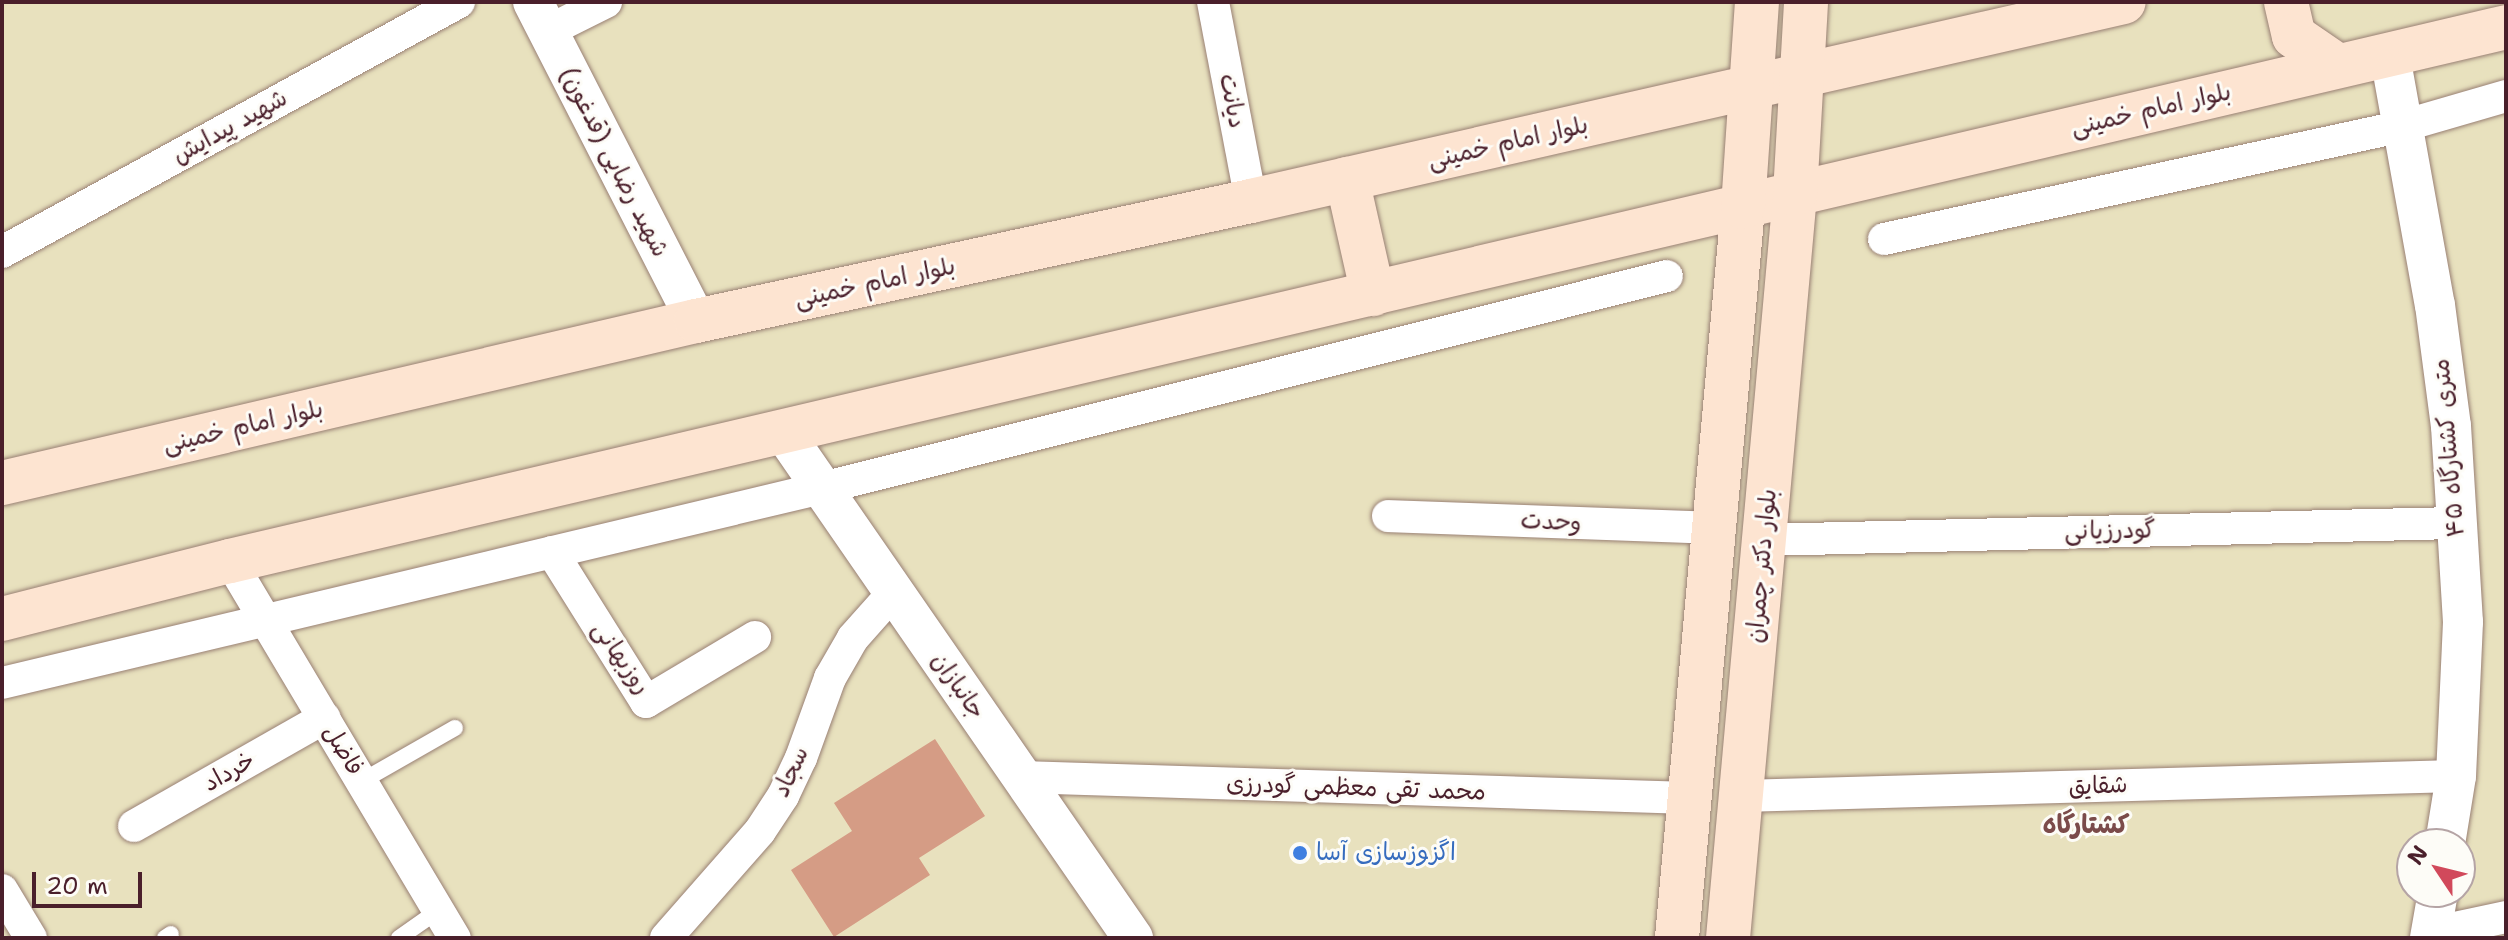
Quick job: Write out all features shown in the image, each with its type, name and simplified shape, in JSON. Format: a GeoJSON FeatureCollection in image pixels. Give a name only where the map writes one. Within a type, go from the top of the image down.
{"type":"FeatureCollection","features":[{"type":"Feature","properties":{"kind":"main road"},"geometry":{"type":"LineString","coordinates":[[1677,938],[1743,207],[1757,2]]}},
{"type":"Feature","properties":{"kind":"main road","name":"بلوار دکتر چمران"},"geometry":{"type":"LineString","coordinates":[[1728,938],[1795,194],[1799,76],[1806,2]]}},
{"type":"Feature","properties":{"kind":"main road"},"geometry":{"type":"LineString","coordinates":[[1799,76],[2124,2]]}},
{"type":"Feature","properties":{"kind":"main road"},"geometry":{"type":"LineString","coordinates":[[2286,2],[2294,36],[2338,66]]}},
{"type":"Feature","properties":{"kind":"main road","name":"بلوار امام خمینی"},"geometry":{"type":"LineString","coordinates":[[1743,207],[2506,27]]}},
{"type":"Feature","properties":{"kind":"main road","name":"بلوار امام خمینی"},"geometry":{"type":"LineString","coordinates":[[2,483],[696,321],[1251,201],[1799,76]]}},
{"type":"Feature","properties":{"kind":"main road"},"geometry":{"type":"LineString","coordinates":[[1347,179],[1373,294]]}},
{"type":"Feature","properties":{"kind":"main road"},"geometry":{"type":"LineString","coordinates":[[2,619],[230,561],[1743,207]]}},
{"type":"Feature","properties":{"kind":"street","name":"شهید پیدایش"},"geometry":{"type":"LineString","coordinates":[[2,252],[459,2]]}},
{"type":"Feature","properties":{"kind":"street"},"geometry":{"type":"LineString","coordinates":[[541,16],[606,2]]}},
{"type":"Feature","properties":{"kind":"street","name":"دیانت"},"geometry":{"type":"LineString","coordinates":[[1213,2],[1251,201]]}},
{"type":"Feature","properties":{"kind":"street","name":"(قدغون) شهید رضایی"},"geometry":{"type":"LineString","coordinates":[[541,16],[696,321]]}},
{"type":"Feature","properties":{"kind":"street","name":"۴۵ متری کشتارگاه"},"geometry":{"type":"LineString","coordinates":[[2390,56],[2435,305],[2451,426],[2463,622],[2456,776],[2448,828]]}},
{"type":"Feature","properties":{"kind":"street"},"geometry":{"type":"LineString","coordinates":[[1884,239],[2403,126],[2506,96]]}},
{"type":"Feature","properties":{"kind":"street"},"geometry":{"type":"LineString","coordinates":[[3,675],[267,620],[822,488],[1667,276]]}},
{"type":"Feature","properties":{"kind":"street","name":"جانبازان"},"geometry":{"type":"LineString","coordinates":[[784,433],[1133,938]]}},
{"type":"Feature","properties":{"kind":"street","name":"وحدت"},"geometry":{"type":"LineString","coordinates":[[1388,516],[1715,528]]}},
{"type":"Feature","properties":{"kind":"street","name":"گودرزیانی"},"geometry":{"type":"LineString","coordinates":[[1764,540],[2457,523]]}},
{"type":"Feature","properties":{"kind":"street","name":"روزبهانی"},"geometry":{"type":"LineString","coordinates":[[552,552],[646,702],[755,637]]}},
{"type":"Feature","properties":{"kind":"street","name":"فاضل"},"geometry":{"type":"LineString","coordinates":[[230,561],[455,938]]}},
{"type":"Feature","properties":{"kind":"street","name":"سجاد"},"geometry":{"type":"LineString","coordinates":[[666,938],[760,831],[783,796],[830,678],[853,638],[894,592]]}},
{"type":"Feature","properties":{"kind":"street","name":"خرداد"},"geometry":{"type":"LineString","coordinates":[[134,826],[324,718]]}},
{"type":"Feature","properties":{"kind":"street","name":"شقایق"},"geometry":{"type":"LineString","coordinates":[[1741,796],[2456,776]]}},
{"type":"Feature","properties":{"kind":"street","name":"محمد تقی معظمی گودرزی"},"geometry":{"type":"LineString","coordinates":[[1021,777],[1690,798]]}},
{"type":"Feature","properties":{"kind":"street"},"geometry":{"type":"LineString","coordinates":[[2,890],[31,938]]}},
{"type":"Feature","properties":{"kind":"street"},"geometry":{"type":"LineString","coordinates":[[2435,908],[2430,936],[2506,917]]}},
{"type":"Feature","properties":{"kind":"lane"},"geometry":{"type":"LineString","coordinates":[[362,781],[455,728]]}},
{"type":"Feature","properties":{"kind":"lane"},"geometry":{"type":"LineString","coordinates":[[399,938],[439,910]]}},
{"type":"Feature","properties":{"kind":"building"},"geometry":{"type":"Polygon","coordinates":[[[935,739],[985,816],[919,858],[930,875],[834,937],[791,870],[852,831],[834,803],[935,739]]]}},
{"type":"Feature","properties":{"kind":"place","name":"اگزوزسازی آسا"},"geometry":{"type":"Point","coordinates":[1300,853]}},
{"type":"Feature","properties":{"kind":"district","name":"کشتارگاه"},"geometry":{"type":"Point","coordinates":[2086,824]}}]}
